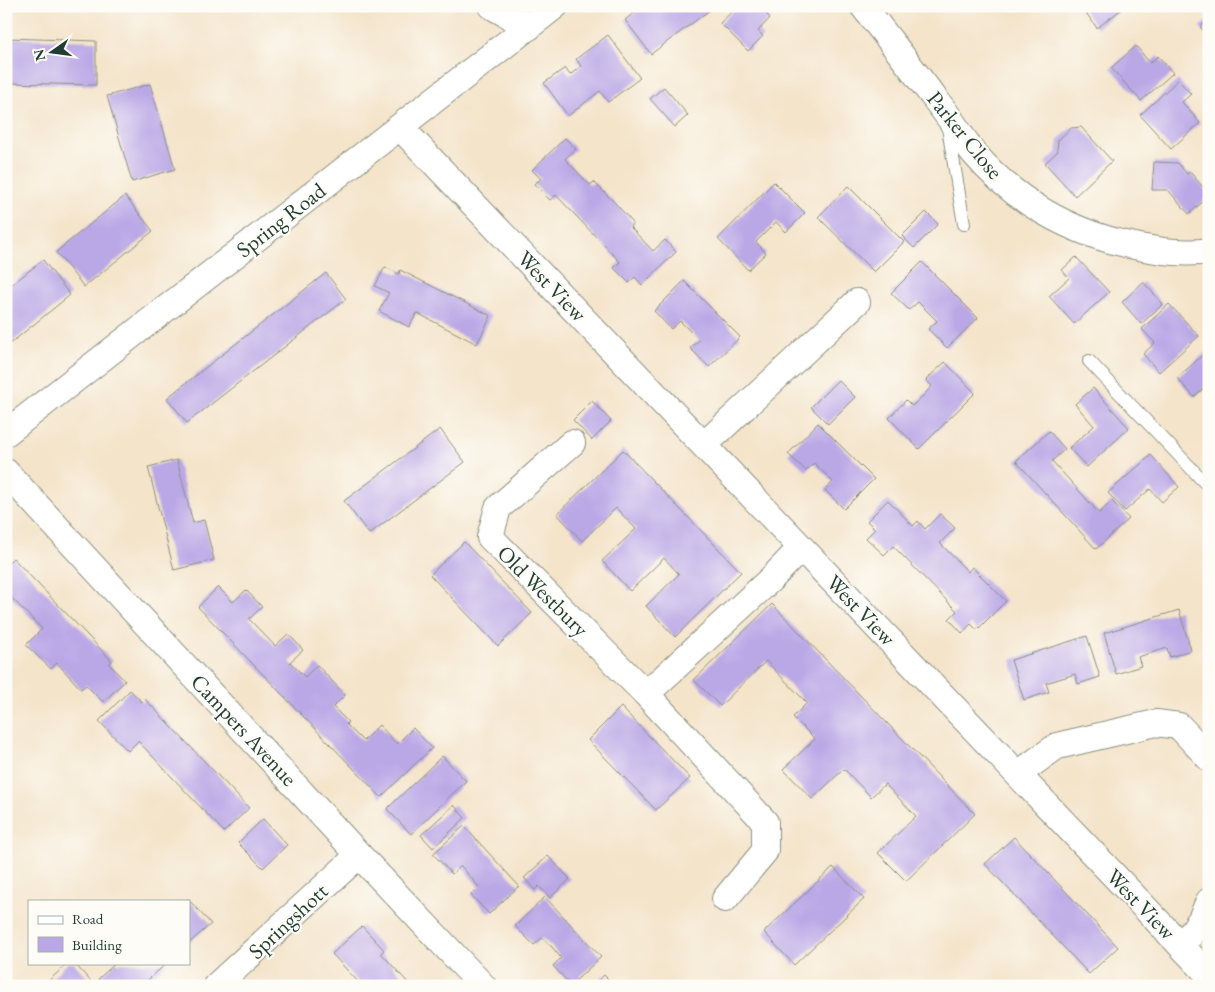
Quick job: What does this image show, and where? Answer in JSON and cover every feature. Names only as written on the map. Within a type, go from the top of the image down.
[{"type":"street","points":[[492,6],[528,27]]},
{"type":"street","name":"Spring Road","points":[[6,433],[555,6]]},
{"type":"street","name":"Parker Close","points":[[863,6],[946,113],[973,152],[1002,181],[1032,206],[1074,228],[1113,242],[1155,251],[1197,253],[1209,251]]},
{"type":"street","name":"West View","points":[[400,127],[1209,975]]},
{"type":"street","points":[[704,446],[857,302]]},
{"type":"street","name":"Old Westbury","points":[[572,443],[498,508],[490,537],[646,694],[765,822],[765,852],[725,900]]},
{"type":"street","name":"Campers Avenue","points":[[6,472],[359,855],[484,986]]},
{"type":"street","points":[[646,694],[772,578],[801,548]]},
{"type":"street","points":[[1018,774],[1057,746],[1156,723],[1178,726],[1209,758]]},
{"type":"street","name":"Springshott","points":[[216,986],[359,855]]},
{"type":"street","name":"West View","points":[[1182,947],[1201,919],[1209,901]]},
{"type":"lane","points":[[946,113],[964,224]]},
{"type":"lane","points":[[1089,361],[1209,488]]},
{"type":"building","points":[[643,6],[715,6],[651,54],[625,20]]},
{"type":"building","points":[[743,6],[759,6],[770,18],[758,31],[763,36],[748,51],[720,23],[736,8],[739,10]]},
{"type":"building","points":[[1081,6],[1120,6],[1122,9],[1097,28]]},
{"type":"building","points":[[1209,19],[1209,37],[1200,27]]},
{"type":"building","points":[[608,35],[640,78],[608,102],[600,91],[568,116],[544,83],[565,68],[570,75],[581,66],[576,59]]},
{"type":"building","points":[[8,38],[96,41],[96,85],[7,83]]},
{"type":"building","points":[[1136,46],[1150,63],[1158,56],[1173,73],[1141,101],[1111,68]]},
{"type":"building","points":[[1178,80],[1191,94],[1182,102],[1200,123],[1171,149],[1140,115]]},
{"type":"building","points":[[150,84],[175,169],[132,182],[107,96]]},
{"type":"building","points":[[664,87],[688,115],[675,127],[650,99]]},
{"type":"building","points":[[1081,127],[1112,161],[1075,196],[1045,163],[1058,151],[1058,140],[1071,128]]},
{"type":"building","points":[[565,138],[576,149],[565,159],[590,185],[594,182],[615,203],[633,223],[630,227],[653,251],[665,240],[676,252],[642,285],[635,277],[629,283],[614,268],[620,262],[556,195],[550,200],[534,184],[541,179],[532,170]]},
{"type":"building","points":[[1154,162],[1178,163],[1187,174],[1190,172],[1209,196],[1189,214],[1168,190],[1152,190]]},
{"type":"building","points":[[774,182],[805,213],[786,232],[776,222],[756,242],[766,253],[748,270],[718,239]]},
{"type":"building","points":[[848,186],[904,242],[874,272],[818,217]]},
{"type":"building","points":[[125,196],[153,231],[84,287],[56,252]]},
{"type":"building","points":[[926,212],[938,224],[914,248],[902,236]]},
{"type":"building","points":[[1076,257],[1109,292],[1074,324],[1049,296],[1069,278],[1062,270]]},
{"type":"building","points":[[43,260],[70,295],[6,347],[6,289]]},
{"type":"building","points":[[922,262],[978,318],[947,348],[928,329],[937,321],[918,302],[909,310],[891,293]]},
{"type":"building","points":[[385,267],[399,274],[400,270],[491,316],[477,344],[417,313],[409,327],[379,311],[389,293],[375,286]]},
{"type":"building","points":[[326,273],[346,299],[187,423],[167,398]]},
{"type":"building","points":[[684,281],[740,337],[709,367],[690,348],[699,340],[680,321],[671,329],[654,311]]},
{"type":"building","points":[[1143,282],[1163,304],[1141,324],[1122,302]]},
{"type":"building","points":[[1169,304],[1199,336],[1159,372],[1143,354],[1155,343],[1142,329]]},
{"type":"building","points":[[1206,352],[1209,355],[1209,384],[1194,397],[1177,378]]},
{"type":"building","points":[[945,362],[975,393],[919,449],[889,418],[906,400],[912,406],[923,396],[932,386],[926,380]]},
{"type":"building","points":[[838,380],[855,397],[828,424],[811,407]]},
{"type":"building","points":[[1093,388],[1129,428],[1087,467],[1069,448],[1094,426],[1075,404]]},
{"type":"building","points":[[592,401],[611,421],[592,440],[573,420]]},
{"type":"building","points":[[818,423],[874,479],[844,509],[825,490],[833,482],[814,463],[806,471],[788,454]]},
{"type":"building","points":[[440,429],[465,462],[369,534],[344,501]]},
{"type":"building","points":[[1049,431],[1065,449],[1052,461],[1099,513],[1112,501],[1129,519],[1096,549],[1016,461]]},
{"type":"building","points":[[623,450],[741,572],[675,637],[646,606],[679,574],[664,558],[630,591],[602,561],[636,529],[616,508],[582,541],[557,514]]},
{"type":"building","points":[[1151,455],[1179,487],[1162,502],[1150,489],[1125,511],[1108,493]]},
{"type":"building","points":[[177,460],[193,523],[204,520],[214,560],[174,570],[148,467]]},
{"type":"building","points":[[888,500],[913,526],[918,521],[925,529],[940,514],[955,528],[940,543],[968,572],[972,567],[1006,601],[977,630],[971,624],[962,633],[949,619],[957,611],[893,546],[884,555],[866,538],[875,529],[867,521]]},
{"type":"building","points":[[464,542],[532,613],[498,646],[430,575]]},
{"type":"building","points":[[13,558],[112,661],[109,664],[125,681],[103,702],[86,685],[81,689],[57,663],[51,669],[26,645],[42,629],[6,592],[6,565]]},
{"type":"building","points":[[218,587],[233,602],[246,590],[262,607],[249,619],[275,646],[288,634],[296,642],[303,650],[290,662],[305,677],[317,665],[345,695],[333,707],[363,741],[379,725],[397,744],[413,728],[432,748],[381,797],[198,607]]},
{"type":"building","points":[[772,604],[975,814],[906,881],[878,853],[916,816],[885,784],[871,797],[844,769],[812,799],[783,769],[815,739],[793,717],[807,703],[766,661],[720,706],[694,680]]},
{"type":"building","points":[[1179,610],[1191,650],[1170,657],[1167,648],[1138,657],[1141,666],[1116,674],[1104,633]]},
{"type":"building","points":[[1087,636],[1100,677],[1078,684],[1075,674],[1046,683],[1049,692],[1024,700],[1011,660]]},
{"type":"building","points":[[130,690],[142,702],[145,699],[249,808],[224,832],[138,741],[128,751],[99,721]]},
{"type":"building","points":[[621,707],[690,778],[656,810],[588,740]]},
{"type":"building","points":[[442,756],[466,781],[411,834],[387,809]]},
{"type":"building","points":[[454,805],[465,818],[433,848],[421,835]]},
{"type":"building","points":[[263,819],[287,845],[263,868],[238,843]]},
{"type":"building","points":[[464,826],[519,886],[489,914],[471,895],[479,887],[461,866],[452,874],[433,854]]},
{"type":"building","points":[[1014,837],[1118,947],[1089,974],[985,864]]},
{"type":"building","points":[[548,856],[570,879],[550,898],[539,886],[535,890],[524,878]]},
{"type":"building","points":[[833,867],[864,899],[794,965],[764,932]]},
{"type":"building","points":[[545,897],[601,957],[571,985],[553,966],[561,958],[552,947],[542,938],[534,945],[515,926]]},
{"type":"building","points":[[190,901],[211,924],[190,942]]},
{"type":"building","points":[[362,926],[384,950],[381,953],[411,986],[362,986],[332,954]]},
{"type":"building","points":[[67,964],[75,964],[95,986],[43,986]]},
{"type":"building","points":[[115,964],[166,964],[141,986],[104,986],[98,979]]},
{"type":"building","points":[[604,975],[615,986],[593,986]]}]
